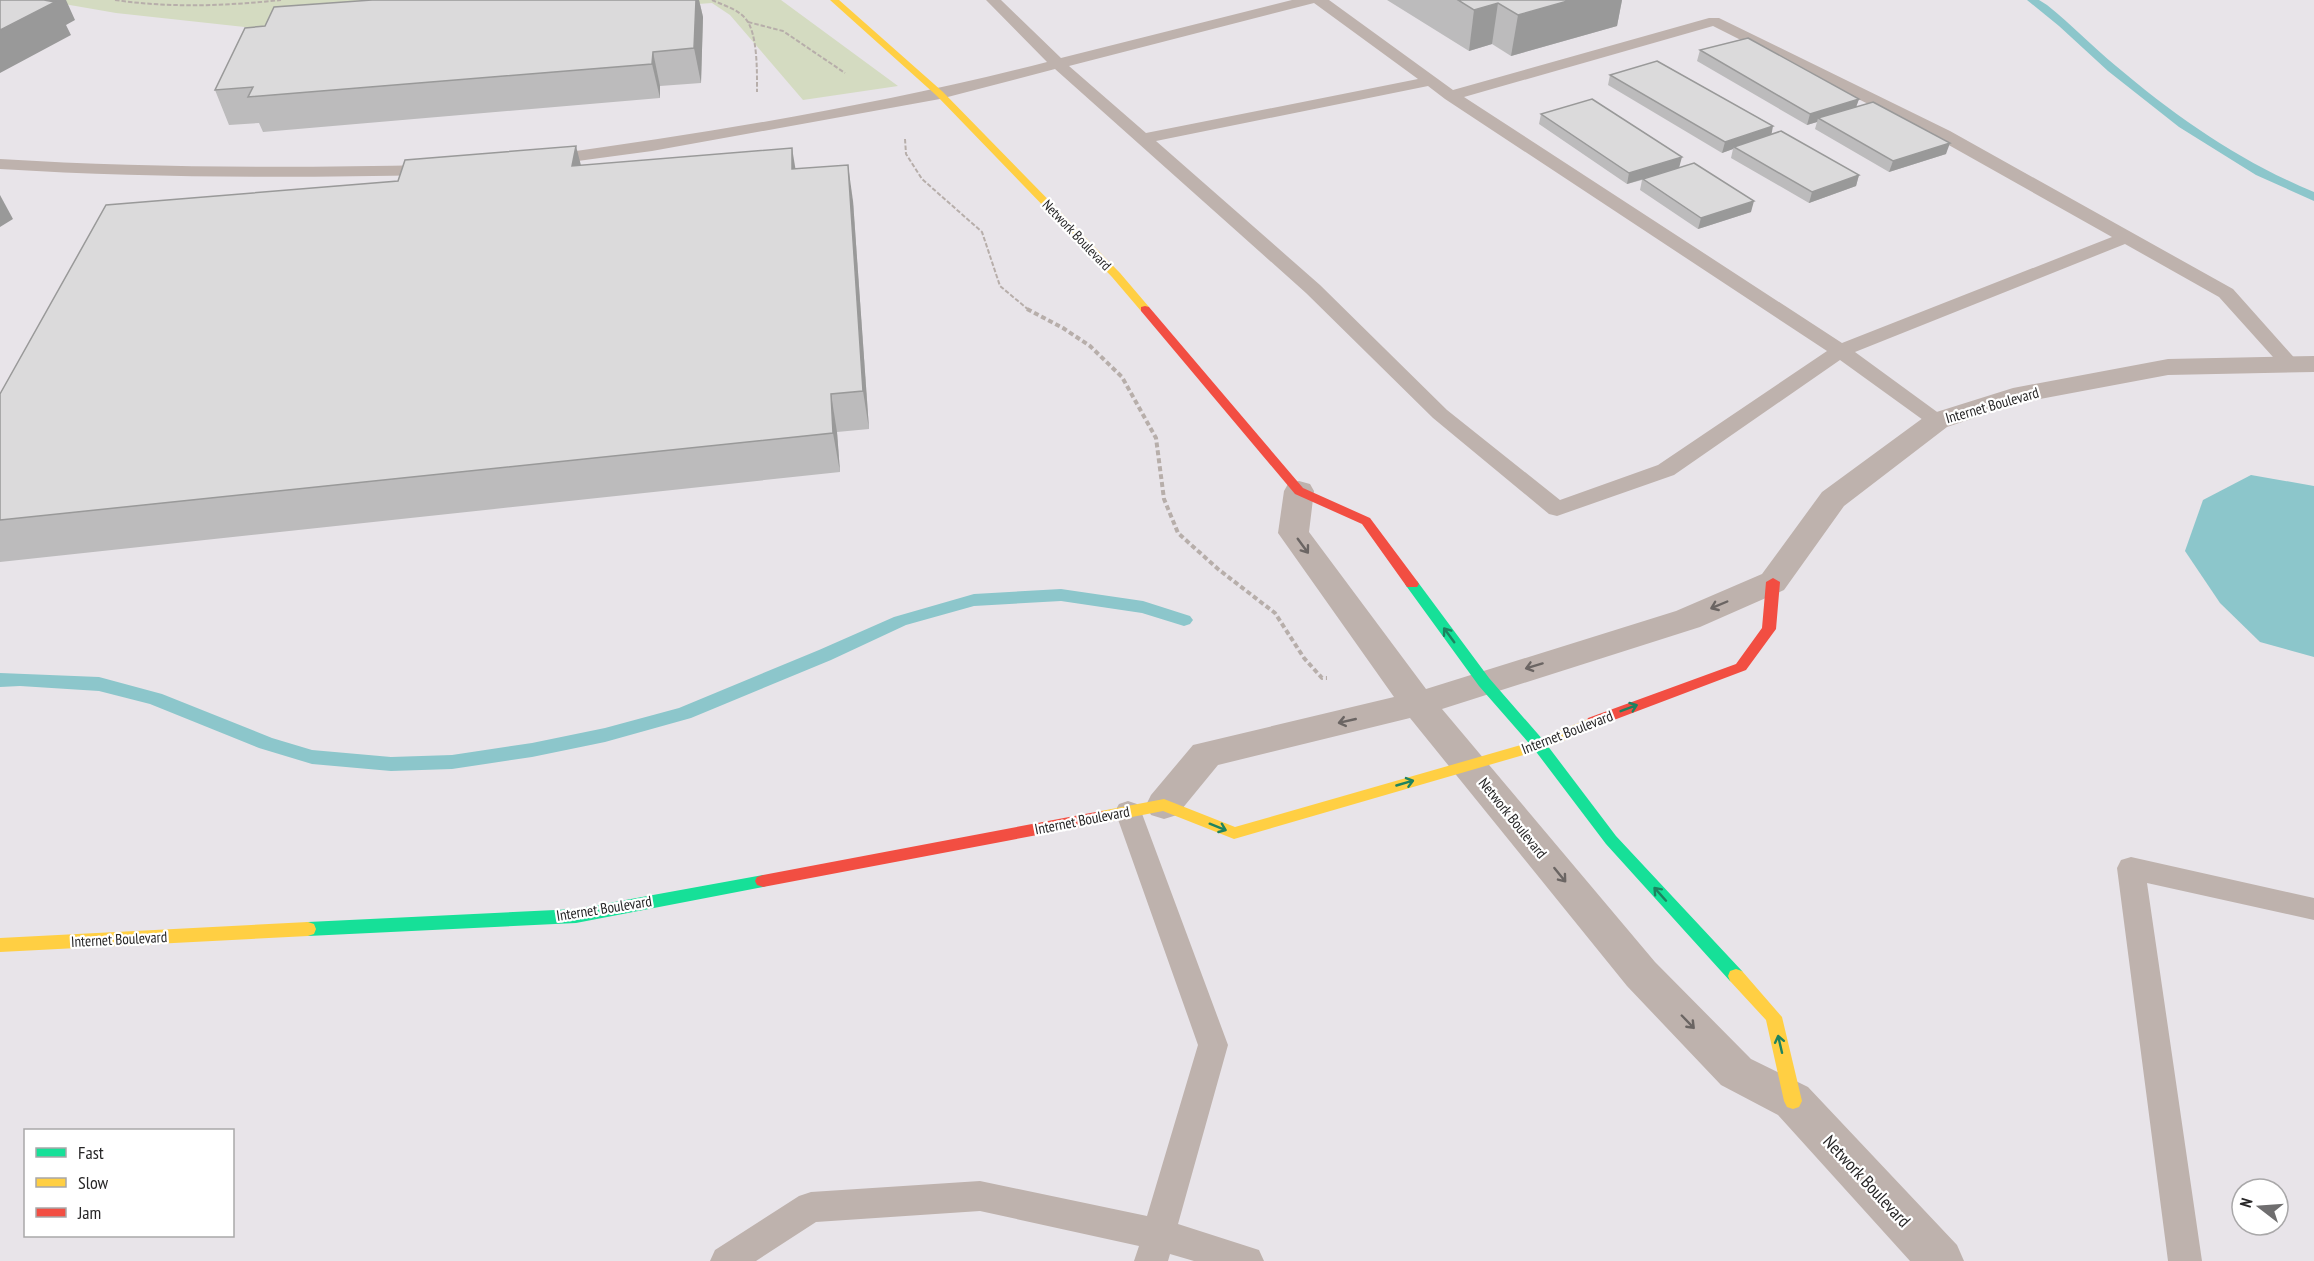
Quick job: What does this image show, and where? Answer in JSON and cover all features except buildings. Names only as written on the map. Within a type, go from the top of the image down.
[{"type":"street","name":"Network Boulevard","points":[[834,0],[940,94],[1116,275],[1299,490],[1366,521],[1484,682],[1539,745],[1611,840],[1774,1017],[1793,1101]]},
{"type":"street","name":"Internet Boulevard","points":[[0,945],[576,915],[1164,805],[1234,833],[1539,745],[1630,707],[1741,668],[1769,629],[1773,582],[1833,500],[1937,421],[2013,396],[2168,367],[2301,364]]},
{"type":"street","name":"Network Boulevard","points":[[1299,490],[1293,532],[1418,704],[1641,974],[1736,1072],[1793,1101],[1941,1261]]},
{"type":"street","points":[[1164,805],[1206,754],[1418,704],[1688,619],[1773,582]]},
{"type":"lane","points":[[993,0],[1059,65],[1312,289],[1440,414],[1557,509],[1666,470],[1840,351],[2127,237]]},
{"type":"lane","points":[[532,162],[652,146],[940,94],[1309,0]]},
{"type":"lane","points":[[1320,0],[1452,96],[1840,351],[1937,421]]},
{"type":"lane","points":[[1452,96],[1714,21],[1944,135],[2226,293],[2301,364]]},
{"type":"lane","points":[[1143,139],[1431,81]]},
{"type":"lane","points":[[0,164],[33,167],[280,173],[448,169]]},
{"type":"lane","points":[[1128,812],[1212,1045],[1154,1248]]},
{"type":"lane","points":[[2185,1261],[2131,868],[2314,909]]},
{"type":"lane","points":[[727,1261],[811,1207],[980,1196],[1154,1248],[1247,1261]]},
{"type":"path","points":[[115,0],[161,6],[220,7],[281,0]]},
{"type":"path","points":[[712,0],[733,8],[748,22],[783,31],[843,71],[858,87],[877,94],[904,122],[906,154],[921,179],[982,232],[1000,286],[1028,310],[1063,328],[1090,346],[1122,377],[1156,438],[1164,499],[1178,533],[1218,569],[1275,613],[1304,658],[1322,678],[1339,680],[1363,717]]},
{"type":"path","points":[[748,22],[757,69],[757,93]]},
{"type":"shaded area","points":[[0,0],[2314,0],[2314,1261],[0,1261]]},
{"type":"green space","points":[[41,0],[781,0],[898,86],[803,100],[730,15],[712,3],[299,33],[116,13]]},
{"type":"water","points":[[2251,475],[2314,486],[2314,657],[2260,642],[2220,603],[2185,551],[2203,500]]},
{"type":"waterway","points":[[2032,0],[2063,24],[2135,88],[2183,125],[2234,158],[2287,186],[2314,197]]},
{"type":"waterway","points":[[0,680],[20,679],[99,684],[155,699],[266,743],[312,757],[391,764],[452,762],[532,750],[605,735],[684,713],[825,655],[900,621],[974,600],[1061,595],[1143,607],[1184,620]]},
{"type":"traffic: fast","points":[[1412,584],[1484,682],[1539,745],[1611,840],[1736,976]]},
{"type":"traffic: fast","points":[[308,929],[576,916],[763,881]]},
{"type":"traffic: slow","points":[[834,0],[940,94],[1116,275],[1145,309]]},
{"type":"traffic: slow","points":[[1101,817],[1164,805],[1234,833],[1539,745],[1593,722]]},
{"type":"traffic: slow","points":[[0,945],[308,929]]},
{"type":"traffic: slow","points":[[1736,976],[1774,1017],[1793,1101]]},
{"type":"traffic: jam","points":[[1145,309],[1299,491],[1366,521],[1412,584]]},
{"type":"traffic: jam","points":[[1593,722],[1741,667],[1769,629],[1773,582]]},
{"type":"traffic: jam","points":[[763,881],[1101,817]]}]
